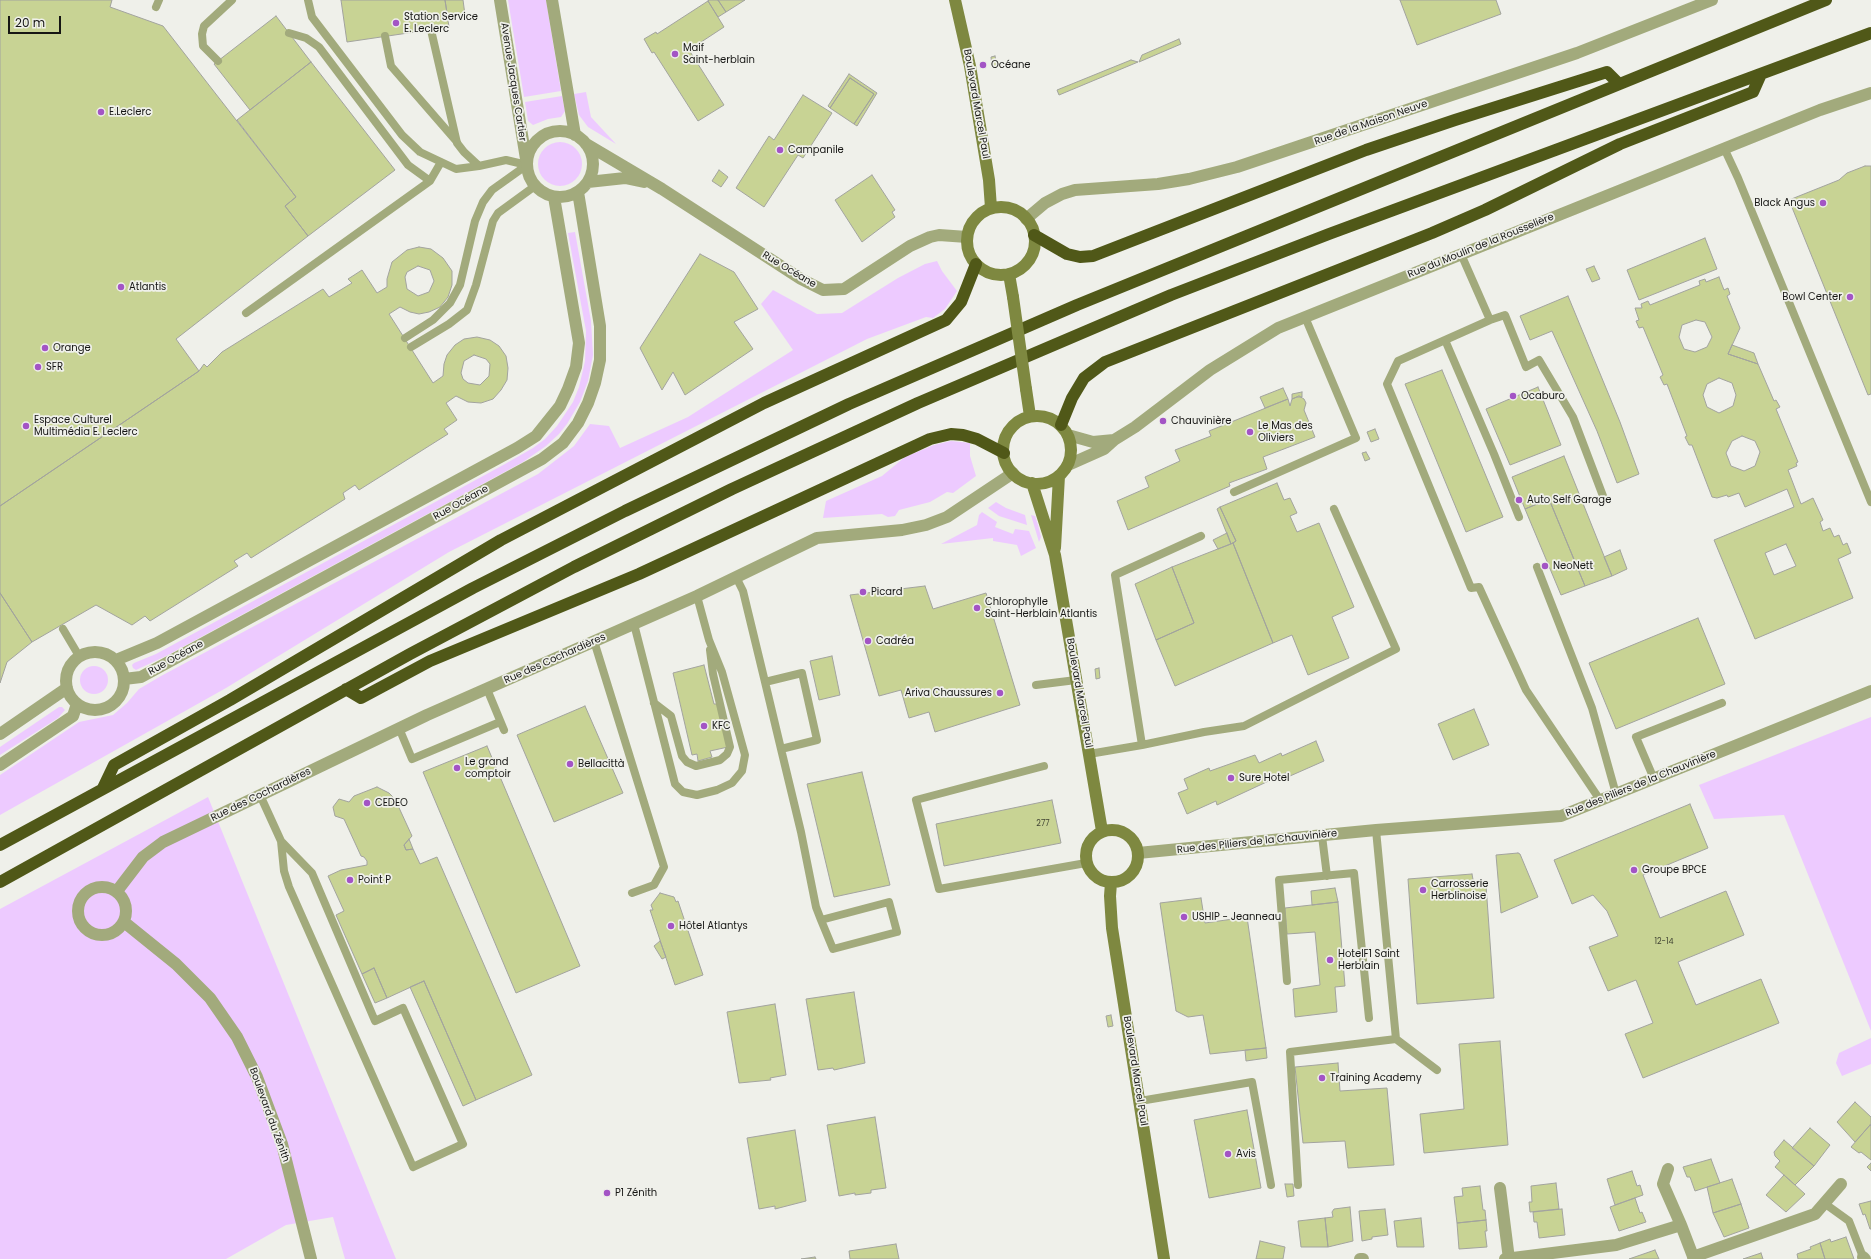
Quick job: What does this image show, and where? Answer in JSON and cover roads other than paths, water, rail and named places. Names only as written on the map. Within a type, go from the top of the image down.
[{"type":"highway","points":[[0,845],[473,588],[639,504],[849,404],[1070,308],[1826,0]]},
{"type":"highway","points":[[0,882],[346,689],[491,611],[732,489],[978,377],[1171,295],[1329,234],[1871,32]]},
{"type":"highway","points":[[1034,235],[1067,254],[1080,257],[1093,256],[1366,150],[1455,120],[1607,72],[1619,84]]},
{"type":"highway","points":[[1065,430],[1072,398],[1084,378],[1106,362],[1424,236],[1478,213],[1620,144],[1753,92],[1761,74]]},
{"type":"highway","points":[[103,788],[114,765],[295,662],[501,540],[764,403],[946,320],[961,302],[976,264]]},
{"type":"highway","points":[[346,689],[361,698],[430,661],[626,580],[930,439],[951,434],[963,435],[977,439],[1004,452]]},
{"type":"street","name":"Avenue Jacques Cartier","points":[[500,0],[526,165]]},
{"type":"street","points":[[552,0],[575,135]]},
{"type":"street","name":"Boulevard Marcel Paul","points":[[955,0],[970,66],[989,180],[991,208]]},
{"type":"street","name":"Rue de la Maison Neuve","points":[[1026,219],[1045,203],[1062,194],[1075,190],[1158,184],[1189,180],[1237,167],[1577,53],[1712,0]]},
{"type":"street","name":"Rue du Moulin de la Rousselière","points":[[1068,465],[1099,452],[1114,440],[1135,427],[1210,370],[1278,328],[1724,148],[1820,110],[1871,93]]},
{"type":"street","points":[[556,131],[575,135],[586,144],[591,152],[593,162],[592,173],[588,182],[578,192],[569,196],[554,197],[544,193],[535,186],[529,176],[526,165],[531,147],[542,136],[556,131]]},
{"type":"street","name":"Rue Océane","points":[[586,144],[662,189],[801,279],[823,290],[844,289],[898,254],[930,237],[939,234],[967,237]]},
{"type":"street","name":"Rue Océane","points":[[588,182],[625,178],[638,180],[662,189]]},
{"type":"street","name":"Rue Océane","points":[[124,679],[141,677],[542,459],[563,442],[578,422],[588,403],[595,383],[600,360],[600,326],[578,192]]},
{"type":"street","points":[[116,660],[158,643],[510,452],[536,436],[560,406],[568,389],[576,367],[579,343],[554,197]]},
{"type":"street","points":[[991,208],[1010,209],[1026,219],[1034,235],[1033,250],[1027,262],[1016,271],[1009,274],[991,274],[976,264],[968,252],[967,237],[971,224],[980,214],[991,208]]},
{"type":"street","points":[[1009,274],[1030,416]]},
{"type":"street","points":[[1030,416],[1047,417],[1065,430],[1071,450],[1068,465],[1059,476],[1046,482],[1032,483],[1018,478],[1013,473],[1005,460],[1005,438],[1008,432],[1018,422],[1030,416]]},
{"type":"street","name":"Rue du Moulin de la Rousselière","points":[[1065,430],[1093,442],[1114,440]]},
{"type":"street","name":"Rue des Cochardières","points":[[117,891],[143,857],[163,842],[399,728],[697,596],[818,538],[902,530],[926,525],[947,517],[1013,473]]},
{"type":"street","name":"Boulevard Marcel Paul","points":[[1055,555],[1059,476]]},
{"type":"street","name":"Boulevard Marcel Paul","points":[[1032,483],[1055,555],[1102,831]]},
{"type":"street","points":[[94,652],[103,652],[116,660],[123,671],[124,679],[123,690],[112,705],[104,709],[94,710],[77,704],[70,697],[67,688],[67,672],[79,656],[94,652]]},
{"type":"street","points":[[0,734],[67,688]]},
{"type":"street","name":"Rue des Piliers de la Chauvinière","points":[[1138,853],[1376,830],[1561,816],[1871,690]]},
{"type":"street","points":[[0,765],[72,716],[77,704]]},
{"type":"street","points":[[1114,830],[1126,834],[1134,842],[1138,853],[1137,864],[1131,874],[1122,881],[1111,883],[1095,877],[1086,863],[1086,852],[1090,842],[1102,831],[1114,830]]},
{"type":"street","name":"Boulevard Marcel Paul","points":[[1111,883],[1110,896],[1112,928],[1164,1259]]},
{"type":"street","points":[[101,886],[117,891],[126,903],[126,916],[124,922],[118,929],[111,933],[98,935],[87,930],[81,924],[78,916],[77,907],[80,899],[89,890],[101,886]]},
{"type":"street","name":"Boulevard du Zénith","points":[[124,922],[176,964],[210,998],[237,1037],[257,1077],[282,1144],[311,1259]]},
{"type":"street","points":[[1668,1169],[1663,1184],[1694,1258],[1815,1214],[1841,1184]]},
{"type":"street","points":[[1500,1188],[1508,1259],[1616,1245],[1681,1225]]},
{"type":"lane","points":[[218,61],[203,46],[202,34],[204,26],[232,0]]},
{"type":"lane","points":[[308,0],[312,17],[402,135],[420,152],[456,170],[506,160],[526,165]]},
{"type":"lane","points":[[431,30],[457,143]]},
{"type":"lane","points":[[289,33],[306,38],[319,47],[408,165],[430,181]]},
{"type":"lane","points":[[385,36],[391,66],[464,152],[479,166]]},
{"type":"lane","points":[[1724,148],[1871,502]]},
{"type":"lane","points":[[246,313],[430,181],[441,162]]},
{"type":"lane","points":[[404,338],[433,320],[450,303],[460,285],[475,221],[483,202],[492,190],[526,165]]},
{"type":"lane","points":[[411,347],[449,324],[467,310],[476,285],[493,221],[498,213],[535,186]]},
{"type":"lane","points":[[1461,254],[1490,320]]},
{"type":"lane","points":[[1600,800],[1526,690],[1479,587],[1471,588],[1387,384],[1398,361],[1490,320],[1505,315],[1526,367],[1539,360],[1572,417],[1603,496]]},
{"type":"lane","points":[[1234,492],[1356,438],[1304,317]]},
{"type":"lane","points":[[1445,340],[1494,454],[1519,517]]},
{"type":"lane","points":[[1089,754],[1204,732],[1244,726],[1396,649],[1334,509]]},
{"type":"lane","points":[[1142,745],[1115,575],[1201,536]]},
{"type":"lane","points":[[1537,567],[1592,708],[1616,794]]},
{"type":"lane","points":[[736,577],[744,591],[801,832],[816,907],[821,920],[833,949],[897,932],[889,902],[821,920]]},
{"type":"lane","points":[[634,624],[675,784],[683,792],[697,795],[717,790],[732,783],[742,771],[745,755],[722,672],[709,640],[697,596]]},
{"type":"lane","points":[[63,629],[79,656]]},
{"type":"lane","points":[[654,703],[671,716],[682,756],[687,762],[696,766],[720,760],[727,754],[730,747],[713,674],[709,640]]},
{"type":"lane","points":[[594,641],[664,867],[654,885],[632,893]]},
{"type":"lane","points":[[766,682],[802,673],[817,740],[781,748]]},
{"type":"lane","points":[[1036,684],[1076,680]]},
{"type":"lane","points":[[487,690],[504,730]]},
{"type":"lane","points":[[1654,779],[1636,737],[1722,703]]},
{"type":"lane","points":[[399,728],[412,759],[500,722]]},
{"type":"lane","points":[[1044,766],[916,800],[939,889],[1086,863]]},
{"type":"lane","points":[[260,795],[281,841],[284,871],[289,887],[413,1167],[463,1144],[403,1008],[375,1021],[312,873],[281,841]]},
{"type":"lane","points":[[1376,830],[1396,1039]]},
{"type":"lane","points":[[1322,836],[1327,876]]},
{"type":"lane","points":[[1287,981],[1279,880],[1354,873],[1369,1018]]},
{"type":"lane","points":[[1298,1185],[1290,1052],[1396,1039],[1437,1070]]},
{"type":"lane","points":[[1140,1101],[1252,1082],[1271,1185]]},
{"type":"lane","points":[[1824,1203],[1849,1221],[1864,1258]]},
{"type":"place","name":"Station Service E. Leclerc","points":[[396,23]]},
{"type":"place","name":"Maif Saint-herblain","points":[[675,54]]},
{"type":"place","name":"Océane","points":[[983,65]]},
{"type":"place","name":"E.Leclerc","points":[[101,112]]},
{"type":"place","name":"Campanile","points":[[780,150]]},
{"type":"place","name":"Black Angus","points":[[1823,203]]},
{"type":"place","name":"Atlantis","points":[[121,287]]},
{"type":"place","name":"Bowl Center","points":[[1850,297]]},
{"type":"place","name":"Orange","points":[[45,348]]},
{"type":"place","name":"SFR","points":[[38,367]]},
{"type":"place","name":"Ocaburo","points":[[1513,396]]},
{"type":"place","name":"Chauvinière","points":[[1163,421]]},
{"type":"place","name":"Espace Culturel Multimédia E. Leclerc","points":[[26,426]]},
{"type":"place","name":"Le Mas des Oliviers","points":[[1250,432]]},
{"type":"place","name":"Auto Self Garage","points":[[1519,500]]},
{"type":"place","name":"NeoNett","points":[[1545,566]]},
{"type":"place","name":"Picard","points":[[863,592]]},
{"type":"place","name":"Chlorophylle Saint-Herblain Atlantis","points":[[977,608]]},
{"type":"place","name":"Cadréa","points":[[868,641]]},
{"type":"place","name":"Ariva Chaussures","points":[[1000,693]]},
{"type":"place","name":"KFC","points":[[704,726]]},
{"type":"place","name":"Bellacittà","points":[[570,764]]},
{"type":"place","name":"Le grand comptoir","points":[[457,768]]},
{"type":"place","name":"Sure Hotel","points":[[1231,778]]},
{"type":"place","name":"CEDEO","points":[[367,803]]},
{"type":"place","name":"Groupe BPCE","points":[[1634,870]]},
{"type":"place","name":"Point P","points":[[350,880]]},
{"type":"place","name":"Carrosserie Herblinoise","points":[[1423,890]]},
{"type":"place","name":"USHIP - Jeanneau","points":[[1184,917]]},
{"type":"place","name":"Hôtel Atlantys","points":[[671,926]]},
{"type":"place","name":"HotelF1 Saint Herblain","points":[[1330,960]]},
{"type":"place","name":"Training Academy","points":[[1322,1078]]},
{"type":"place","name":"Avis","points":[[1228,1154]]},
{"type":"place","name":"P1 Zénith","points":[[607,1193]]}]
